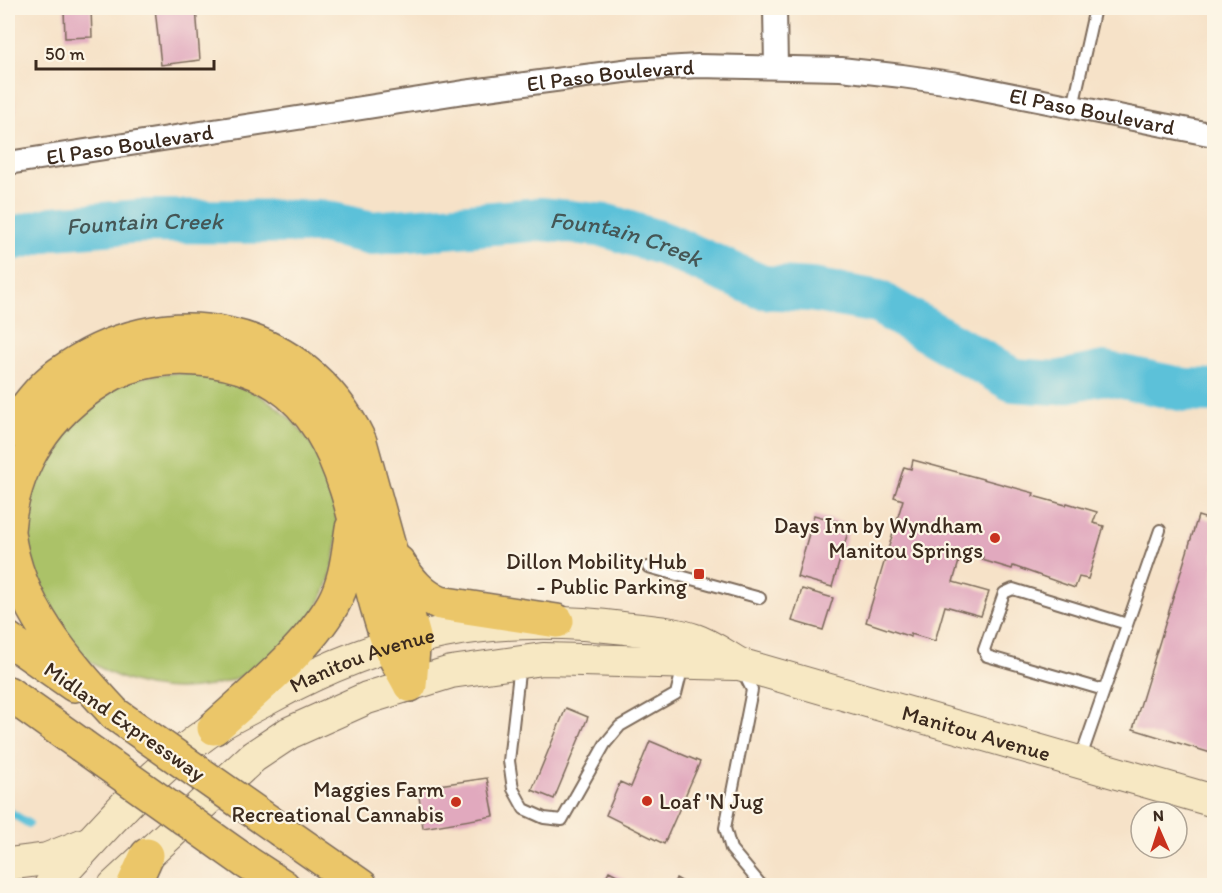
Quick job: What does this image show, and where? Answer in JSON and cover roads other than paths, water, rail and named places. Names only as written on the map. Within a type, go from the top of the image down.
[{"type":"highway","points":[[8,432],[33,399],[57,375],[86,356],[122,340],[158,331],[192,329],[230,334],[289,360],[313,377],[332,396],[348,418],[360,442],[390,548],[401,641],[410,684]]},
{"type":"highway","points":[[115,714],[74,669],[36,614],[20,585],[11,558],[8,531],[10,503],[19,475],[46,428],[64,408],[84,391],[108,376],[160,359],[189,357],[245,368],[282,389],[317,421],[332,446],[344,478],[353,517],[401,641]]},
{"type":"highway","points":[[214,728],[264,683],[317,626],[333,604],[345,572],[353,517]]},
{"type":"highway","points":[[390,548],[409,581],[432,600],[460,607],[557,621]]},
{"type":"highway","name":"Midland Expressway","points":[[8,639],[361,885]]},
{"type":"highway","name":"Midland Expressway","points":[[8,693],[246,862],[283,885]]},
{"type":"highway","points":[[133,885],[147,855]]},
{"type":"main road","name":"Manitou Avenue","points":[[50,885],[159,771],[214,728],[315,673],[401,641],[445,630],[557,621],[654,632],[696,640],[739,664],[1215,801]]},
{"type":"main road","name":"Manitou Avenue","points":[[114,885],[254,757],[289,734],[337,710],[410,684],[451,672],[520,661],[590,658],[684,664],[739,664]]},
{"type":"main road","points":[[8,864],[47,859],[94,839]]},
{"type":"street","points":[[775,8],[776,67]]},
{"type":"street","name":"El Paso Boulevard","points":[[8,163],[583,76],[698,66],[841,69],[902,76],[958,84],[1215,135]]},
{"type":"lane","points":[[1073,107],[1095,8]]},
{"type":"lane","points":[[1078,763],[1160,530]]},
{"type":"lane","points":[[648,567],[760,598]]},
{"type":"lane","points":[[1104,690],[987,656],[984,650],[992,627],[1004,593],[1013,589],[1127,624]]},
{"type":"lane","points":[[520,661],[510,761],[513,789],[524,809],[544,818],[562,820],[605,744],[620,726],[676,694],[684,664]]},
{"type":"lane","points":[[739,664],[752,690],[725,828],[731,849],[762,885]]},
{"type":"waterway","name":"Fountain Creek","points":[[8,240],[53,228],[141,221],[323,222],[372,233],[542,219],[607,226],[664,244],[762,287],[811,290],[878,302],[1013,380],[1056,383],[1104,373],[1185,390],[1214,391]]},
{"type":"waterway","points":[[8,811],[29,824]]},
{"type":"place","name":"Days Inn by Wyndham Manitou Springs","points":[[995,538]]},
{"type":"place","name":"Dillon Mobility Hub - Public Parking","points":[[699,574]]},
{"type":"place","name":"Loaf 'N Jug","points":[[647,801]]},
{"type":"place","name":"Maggies Farm Recreational Cannabis","points":[[456,802]]}]
